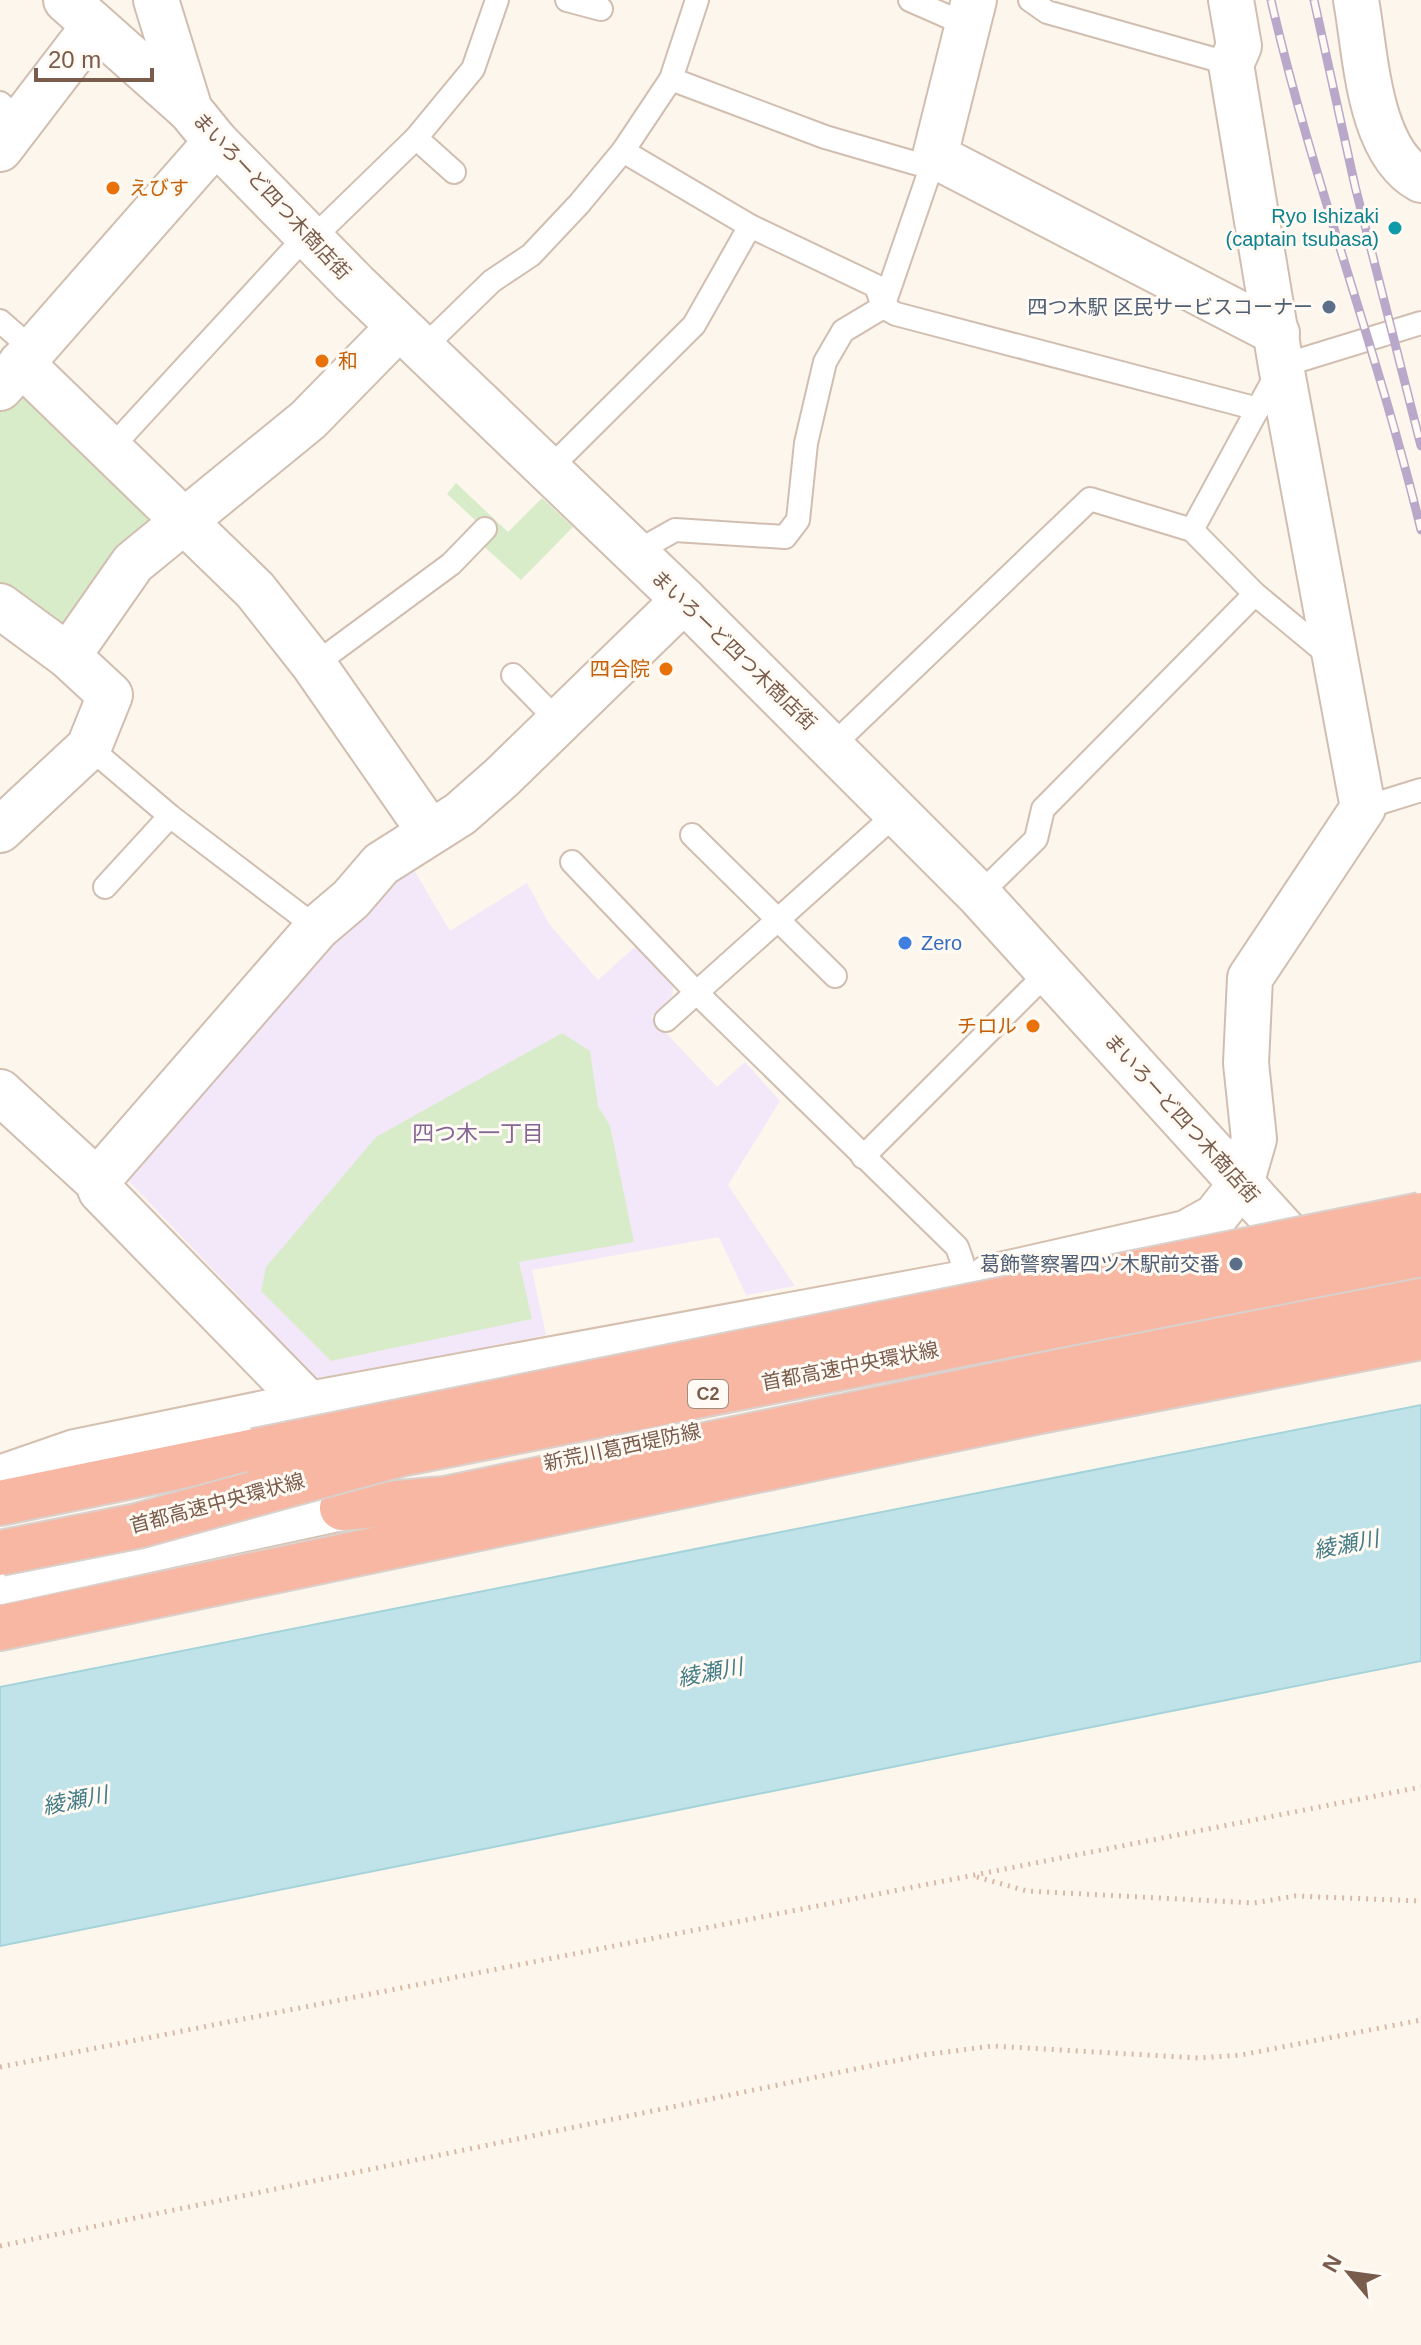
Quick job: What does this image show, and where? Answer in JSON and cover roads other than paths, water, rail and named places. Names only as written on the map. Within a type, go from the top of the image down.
[{"type":"highway","points":[[0,1503],[1421,1215]]},
{"type":"highway","name":"首都高速中央環状線","points":[[0,1553],[137,1526],[400,1454],[1421,1254]]},
{"type":"highway","points":[[342,1508],[445,1499],[1421,1297]]},
{"type":"highway","points":[[0,1628],[1040,1411],[1421,1337]]},
{"type":"street","name":"まいろーど四つ木商店街","points":[[156,0],[203,126],[411,338],[684,600],[979,895],[1339,1292]]},
{"type":"street","points":[[1231,0],[1239,46],[1231,64],[1279,350],[1315,532],[1363,808],[1250,978],[1246,1063],[1254,1139],[1241,1184]]},
{"type":"street","points":[[1356,0],[1385,143],[1404,168],[1421,180]]},
{"type":"street","points":[[7,125],[80,13],[203,126],[13,355],[255,590],[314,665],[430,832]]},
{"type":"street","points":[[970,13],[935,156],[1279,350]]},
{"type":"street","points":[[68,656],[133,563],[411,338]]},
{"type":"street","points":[[97,1181],[317,928],[351,899],[381,864],[460,814],[560,723],[684,600]]},
{"type":"street","points":[[0,606],[68,656],[110,695],[89,747],[0,830]]},
{"type":"street","points":[[0,1092],[97,1181],[101,1191],[309,1404]]},
{"type":"street","name":"新荒川葛西堤防線","points":[[0,1478],[75,1452],[309,1404],[959,1284],[1186,1233],[1215,1217],[1241,1184]]},
{"type":"street","name":"新荒川葛西堤防線","points":[[0,1582],[1421,1275]]},
{"type":"street","name":"新荒川葛西堤防線","points":[[959,1284],[1339,1292]]},
{"type":"lane","points":[[111,448],[310,237],[416,138],[473,69],[497,0]]},
{"type":"lane","points":[[572,0],[601,9]]},
{"type":"lane","points":[[411,338],[531,255],[579,204],[623,151],[671,79],[697,0]]},
{"type":"lane","points":[[910,0],[970,13]]},
{"type":"lane","points":[[1030,0],[1047,12],[1231,64]]},
{"type":"lane","points":[[671,79],[825,137],[918,164],[935,156]]},
{"type":"lane","points":[[416,138],[454,172]]},
{"type":"lane","points":[[623,151],[750,226],[876,286],[883,307],[896,314],[1258,409]]},
{"type":"lane","points":[[634,553],[675,530],[785,537],[798,520],[806,443],[825,362],[843,331],[883,307],[935,156]]},
{"type":"lane","points":[[548,470],[694,325],[750,226]]},
{"type":"lane","points":[[1192,530],[1258,409],[1279,350],[1421,323]]},
{"type":"lane","points":[[832,746],[1090,499],[1192,530],[1255,594],[1335,660]]},
{"type":"lane","points":[[314,665],[451,564],[485,529]]},
{"type":"lane","points":[[979,895],[1036,839],[1043,809],[1255,594]]},
{"type":"lane","points":[[513,675],[560,723]]},
{"type":"lane","points":[[89,747],[170,816],[317,928]]},
{"type":"lane","points":[[1363,808],[1421,790]]},
{"type":"lane","points":[[666,1020],[898,812]]},
{"type":"lane","points":[[105,887],[170,816]]},
{"type":"lane","points":[[692,835],[835,976]]},
{"type":"lane","points":[[572,862],[696,992],[957,1247],[962,1261],[959,1284]]},
{"type":"lane","points":[[863,1157],[1049,971]]},
{"type":"water","name":"綾瀬川","points":[[1421,1405],[1421,1661],[0,1946],[0,1687]]},
{"type":"railway","points":[[1271,0],[1287,67],[1421,530]]},
{"type":"railway","points":[[1314,0],[1355,186],[1421,446]]},
{"type":"place","name":"えびす","points":[[113,188]]},
{"type":"place","name":"Ryo Ishizaki (captain tsubasa)","points":[[1395,228]]},
{"type":"place","name":"四つ木駅 区民サービスコーナー","points":[[1329,307]]},
{"type":"place","name":"和","points":[[322,361]]},
{"type":"place","name":"四合院","points":[[666,669]]},
{"type":"place","name":"Zero","points":[[905,943]]},
{"type":"place","name":"チロル","points":[[1033,1026]]},
{"type":"place","name":"葛飾警察署四ツ木駅前交番","points":[[1236,1264]]},
{"type":"district","name":"四つ木一丁目","points":[[478,1133]]}]
